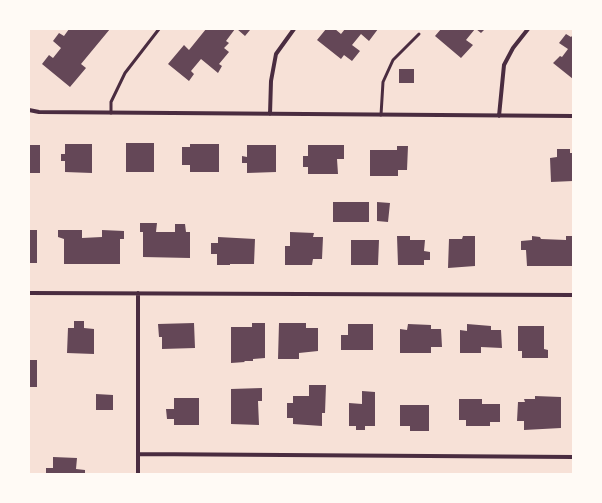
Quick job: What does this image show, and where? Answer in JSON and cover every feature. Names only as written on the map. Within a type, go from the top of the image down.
[{"type":"street","points":[[270,114],[271,81],[276,54],[294,29]]},
{"type":"street","points":[[499,116],[504,65],[513,48],[528,29]]},
{"type":"street","points":[[29,110],[38,112],[111,113],[573,116]]},
{"type":"street","points":[[29,293],[573,295]]},
{"type":"street","points":[[138,293],[138,474]]},
{"type":"street","points":[[138,454],[573,457]]},
{"type":"lane","points":[[111,113],[112,102],[125,73],[159,29]]},
{"type":"lane","points":[[381,115],[383,82],[393,60],[420,34]]},
{"type":"building","points":[[69,29],[110,29],[81,64],[86,68],[70,87],[42,64],[49,55],[53,58],[61,48],[53,41],[59,33],[64,36]]},
{"type":"building","points":[[206,29],[235,29],[226,41],[229,43],[224,48],[229,52],[219,64],[222,66],[218,73],[201,59],[191,71],[194,74],[189,81],[168,64],[184,45],[189,50]]},
{"type":"building","points":[[237,29],[249,29],[250,30],[245,36]]},
{"type":"building","points":[[326,29],[335,29],[341,34],[345,29],[378,29],[369,41],[361,34],[352,45],[360,51],[352,61],[344,55],[341,59],[317,40]]},
{"type":"building","points":[[441,29],[475,29],[466,40],[473,45],[461,58],[435,36]]},
{"type":"building","points":[[476,29],[485,29],[481,33]]},
{"type":"building","points":[[566,34],[571,37],[573,35],[573,79],[553,63],[560,56],[562,57],[568,49],[559,43]]},
{"type":"building","points":[[399,69],[414,69],[414,83],[399,83]]},
{"type":"building","points":[[126,143],[154,143],[154,172],[126,172]]},
{"type":"building","points":[[65,144],[92,144],[92,173],[65,172],[65,161],[61,161],[61,154],[65,154]]},
{"type":"building","points":[[190,144],[219,144],[219,172],[190,172],[190,165],[182,165],[182,147],[190,147]]},
{"type":"building","points":[[29,145],[40,145],[40,173],[29,173]]},
{"type":"building","points":[[247,145],[276,145],[276,172],[247,173],[247,163],[242,163],[242,156],[247,157]]},
{"type":"building","points":[[308,145],[344,145],[344,159],[337,159],[338,174],[308,174],[308,167],[303,167],[303,156],[308,156]]},
{"type":"building","points":[[397,146],[408,146],[407,170],[398,170],[398,176],[370,176],[370,150],[397,150]]},
{"type":"building","points":[[557,149],[570,149],[570,153],[573,153],[573,181],[551,182],[550,158],[557,157]]},
{"type":"building","points":[[333,202],[369,202],[369,222],[333,222]]},
{"type":"building","points":[[377,202],[390,203],[388,222],[377,221]]},
{"type":"building","points":[[140,223],[157,223],[156,232],[175,232],[175,224],[185,224],[186,232],[190,232],[190,258],[143,257],[143,232],[140,232]]},
{"type":"building","points":[[29,230],[37,230],[37,263],[29,263]]},
{"type":"building","points":[[58,230],[82,230],[82,238],[102,237],[102,230],[124,231],[124,239],[120,239],[120,264],[64,264],[64,239],[58,237]]},
{"type":"building","points":[[290,232],[314,233],[313,237],[323,237],[322,259],[313,259],[312,265],[285,265],[285,246],[290,246]]},
{"type":"building","points":[[397,236],[410,236],[410,240],[425,240],[424,251],[430,252],[430,260],[424,260],[424,265],[398,265]]},
{"type":"building","points":[[463,236],[475,236],[475,266],[448,268],[449,239],[462,239]]},
{"type":"building","points":[[532,236],[540,237],[541,239],[566,240],[566,236],[573,236],[573,266],[527,266],[526,250],[521,250],[521,241],[532,240]]},
{"type":"building","points":[[218,237],[255,239],[254,264],[217,265],[217,254],[211,254],[211,243],[218,243]]},
{"type":"building","points":[[351,240],[379,240],[378,265],[351,265]]},
{"type":"building","points":[[74,321],[84,321],[84,328],[94,329],[94,354],[67,353],[68,328],[74,328]]},
{"type":"building","points":[[194,323],[195,348],[162,349],[162,337],[159,337],[158,324]]},
{"type":"building","points":[[252,323],[265,323],[265,358],[253,359],[253,361],[231,363],[231,327],[252,327]]},
{"type":"building","points":[[279,323],[306,323],[306,328],[318,328],[318,351],[299,353],[299,359],[278,359]]},
{"type":"building","points":[[348,324],[373,324],[373,350],[341,350],[341,335],[348,335]]},
{"type":"building","points":[[408,324],[431,325],[431,329],[441,329],[442,347],[431,347],[431,353],[400,353],[400,329],[407,330]]},
{"type":"building","points":[[467,324],[491,326],[491,330],[501,330],[502,348],[481,347],[481,353],[460,353],[460,330],[467,331]]},
{"type":"building","points":[[518,326],[544,326],[544,349],[548,350],[548,358],[522,358],[522,351],[518,351]]},
{"type":"building","points":[[29,360],[37,360],[37,387],[29,387]]},
{"type":"building","points":[[309,385],[326,385],[325,413],[322,413],[322,426],[293,424],[293,418],[287,418],[287,403],[293,403],[293,396],[309,396]]},
{"type":"building","points":[[262,388],[262,401],[258,401],[259,425],[231,424],[231,389]]},
{"type":"building","points":[[362,391],[375,392],[375,426],[365,426],[365,430],[356,430],[356,426],[349,426],[349,403],[362,404]]},
{"type":"building","points":[[96,394],[113,395],[113,410],[96,410]]},
{"type":"building","points":[[535,396],[561,397],[561,428],[524,430],[524,421],[517,421],[518,402],[525,402],[524,399],[535,399]]},
{"type":"building","points":[[174,398],[199,398],[199,425],[174,425],[174,419],[167,419],[166,409],[174,409]]},
{"type":"building","points":[[459,399],[482,399],[482,404],[500,404],[500,422],[490,422],[490,426],[466,426],[466,420],[459,420]]},
{"type":"building","points":[[400,405],[429,405],[429,431],[410,431],[410,426],[400,426]]},
{"type":"building","points":[[53,457],[77,458],[76,469],[85,470],[85,474],[46,474],[46,468],[53,468]]}]
